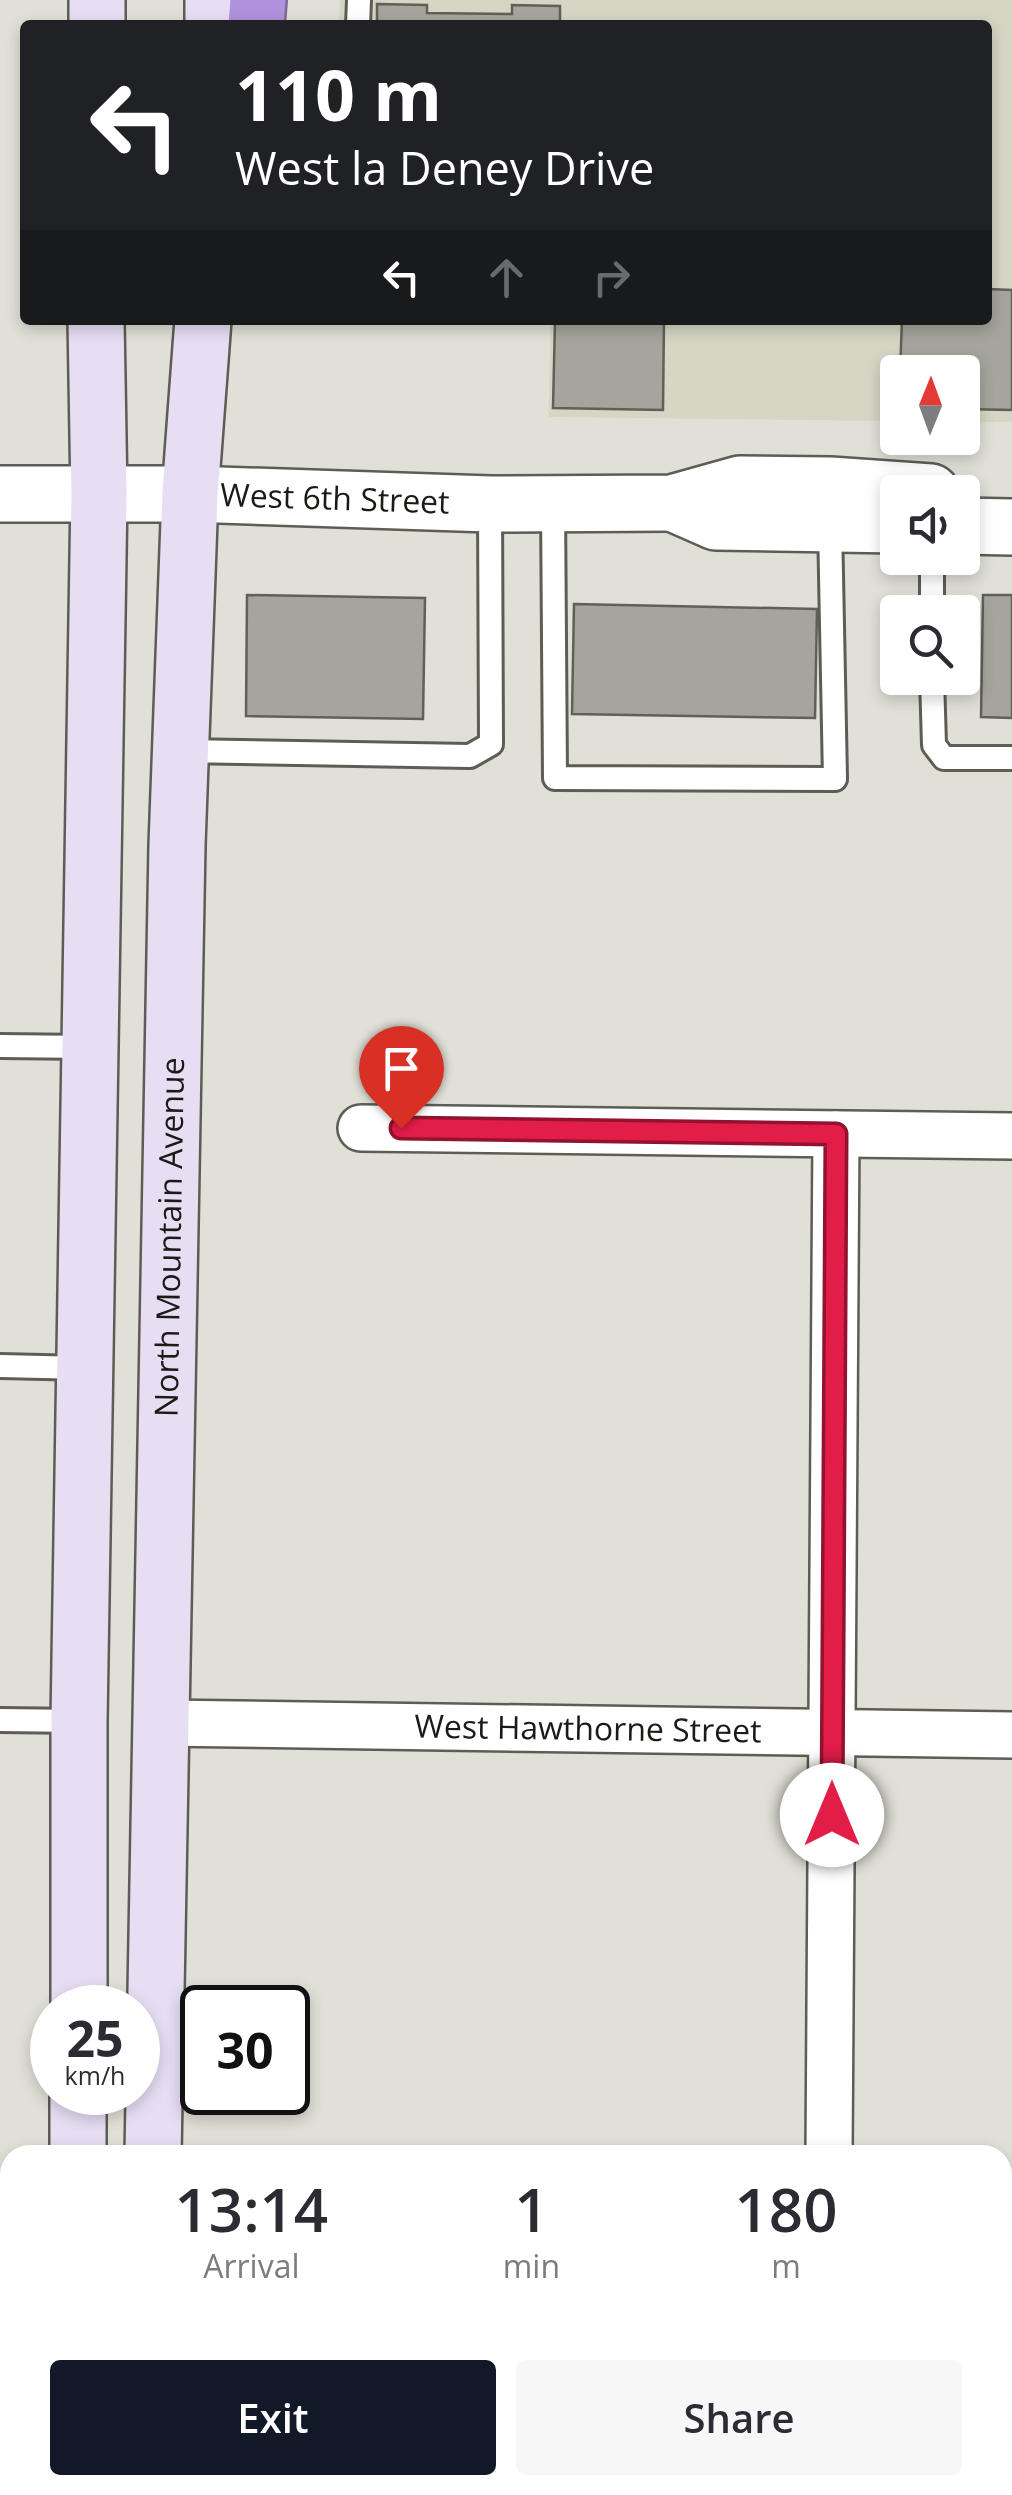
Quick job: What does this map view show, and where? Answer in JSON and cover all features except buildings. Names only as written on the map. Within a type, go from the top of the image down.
[{"type":"main road","points":[[78,1985],[99,495],[96,325]]},
{"type":"main road","name":"North Mountain Avenue","points":[[153,2145],[181,752],[190,494],[203,325]]},
{"type":"main road","points":[[79,1721],[165,1616]]},
{"type":"main road","points":[[79,1721],[162,1779]]},
{"type":"main road","points":[[78,2115],[78,2145]]},
{"type":"street","name":"West 6th Street","points":[[0,494],[190,494],[490,504],[672,503],[740,484],[880,488]]},
{"type":"street","points":[[980,493],[1012,494]]},
{"type":"street","name":"West 6th Street","points":[[672,503],[716,522],[880,525]]},
{"type":"street","points":[[980,526],[1012,527]]},
{"type":"street","points":[[361,1128],[1012,1136]]},
{"type":"street","points":[[829,2145],[836,1134]]},
{"type":"street","name":"West Hawthorne Street","points":[[163,1723],[1012,1735]]},
{"type":"lane","points":[[554,503],[554,778],[836,779],[830,524]]},
{"type":"lane","points":[[181,752],[470,756],[491,744],[490,504]]},
{"type":"lane","points":[[933,695],[934,745],[944,758],[1012,758]]},
{"type":"lane","points":[[0,1046],[90,1047]]},
{"type":"lane","points":[[0,1366],[86,1368]]},
{"type":"lane","points":[[0,1720],[79,1721]]},
{"type":"shaded area","points":[[340,0],[1012,0],[1012,422],[980,422],[980,355],[880,355],[880,421],[549,417],[550,325],[992,325],[992,20],[339,20]]},
{"type":"route","points":[[401,1128],[836,1134],[832,1815]]}]
